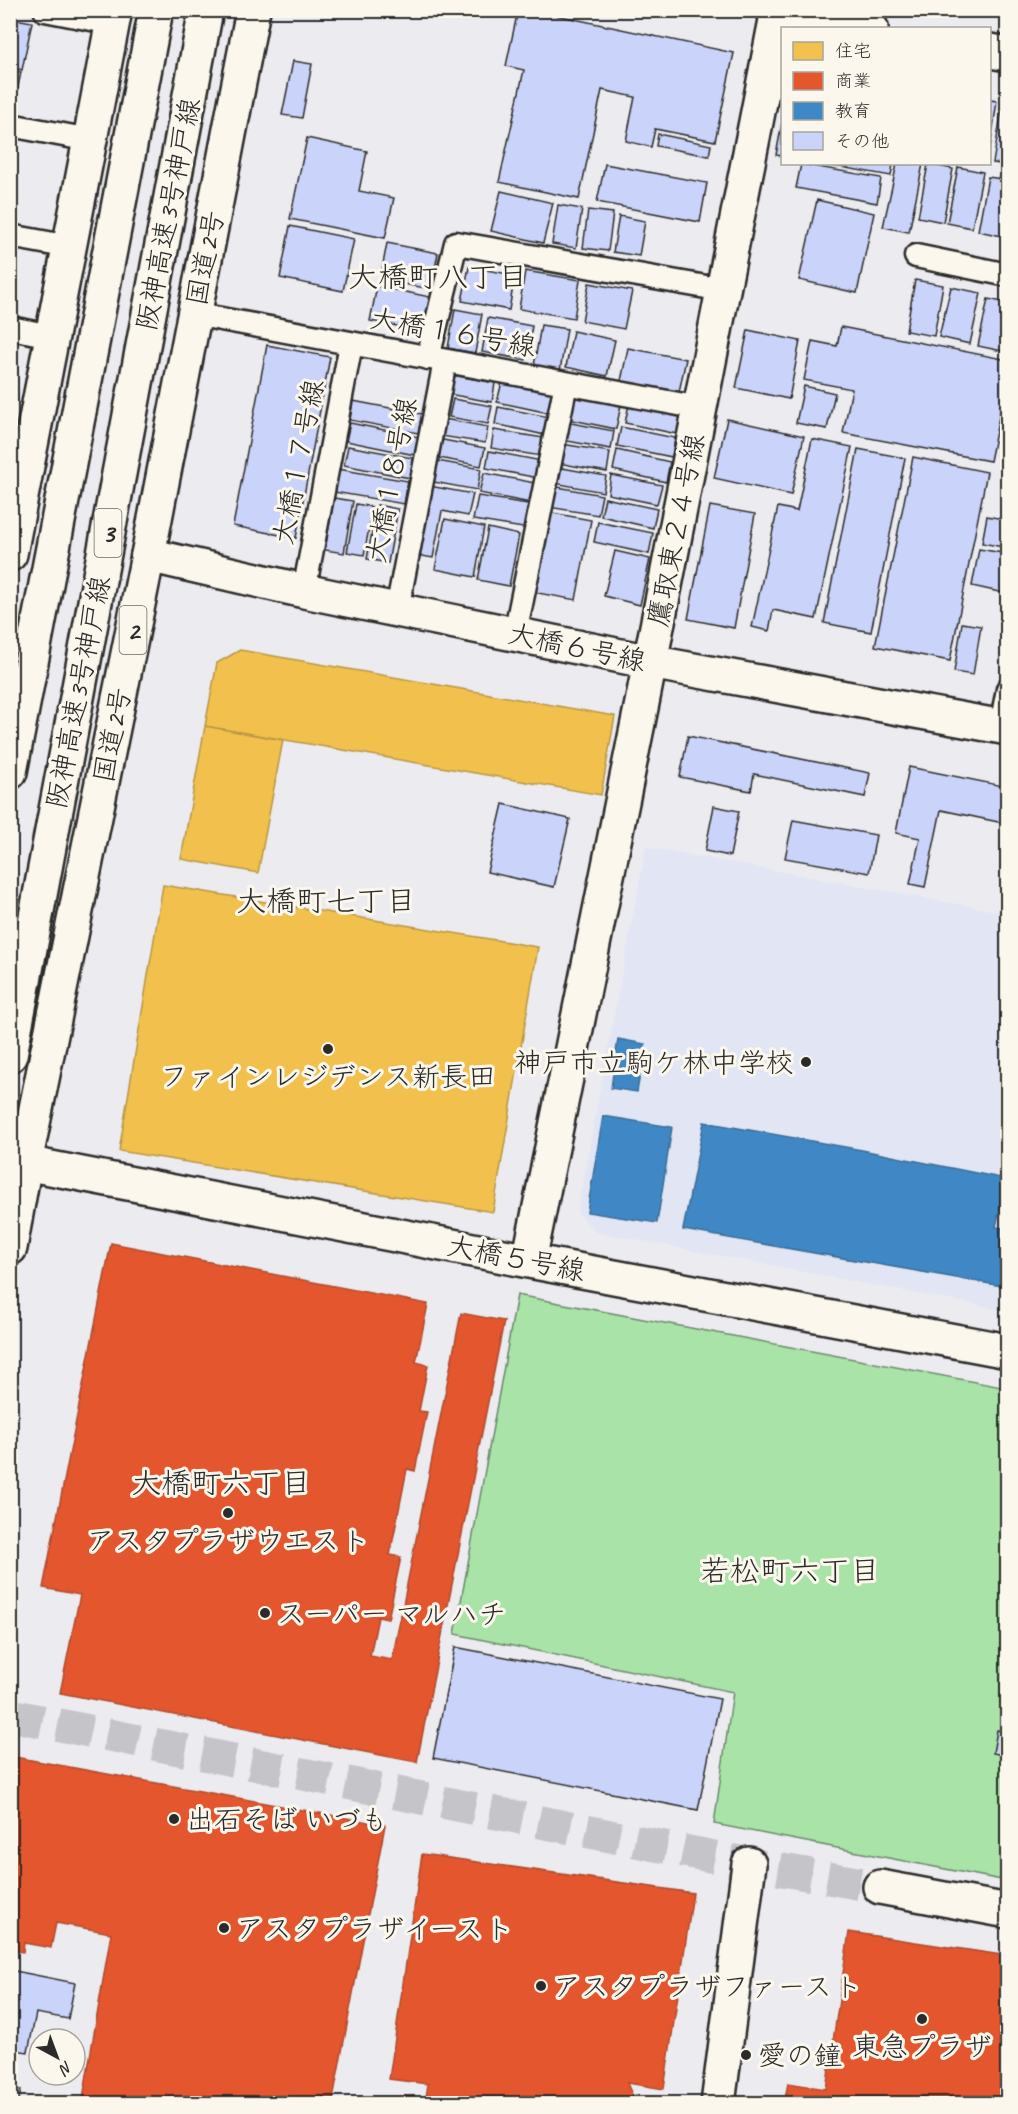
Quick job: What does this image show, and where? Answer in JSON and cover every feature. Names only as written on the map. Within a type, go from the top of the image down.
[{"type":"main road","name":"阪神高速3号神戸線","points":[[10,772],[156,10]]},
{"type":"main road","name":"阪神高速3号神戸線","points":[[10,1055],[206,10]]},
{"type":"main road","name":"国道2号","points":[[10,1248],[148,555],[253,10]]},
{"type":"main road","points":[[776,11],[865,27]]},
{"type":"main road","name":"鷹取東２４号線","points":[[529,1261],[650,662],[776,11]]},
{"type":"main road","points":[[10,554],[113,17]]},
{"type":"main road","points":[[991,51],[1008,54]]},
{"type":"main road","name":"大橋６号線","points":[[148,555],[304,591],[650,662],[1004,727]]},
{"type":"main road","name":"大橋５号線","points":[[26,1163],[1008,1351]]},
{"type":"main road","points":[[718,2103],[748,1864]]},
{"type":"main road","points":[[880,1887],[1008,1911]]},
{"type":"lane","points":[[45,10],[113,17]]},
{"type":"lane","points":[[10,125],[90,140]]},
{"type":"lane","points":[[10,236],[70,247]]},
{"type":"lane","name":"大橋１８号線","points":[[397,610],[456,243],[723,290]]},
{"type":"lane","points":[[916,256],[1008,275]]},
{"type":"lane","name":"大橋１６号線","points":[[194,314],[700,408]]},
{"type":"lane","points":[[10,328],[52,336]]},
{"type":"lane","name":"大橋１７号線","points":[[304,591],[351,344]]},
{"type":"lane","points":[[515,634],[566,383]]},
{"type":"lane","points":[[1004,727],[1008,689]]},
{"type":"shaded area","name":"神戸市立駒ケ林中学校","points":[[646,847],[1007,913],[1007,1311],[596,1232],[577,1212]]},
{"type":"green space","points":[[517,1295],[1007,1388],[1007,1881],[714,1824],[733,1692],[455,1634]]},
{"type":"building: 住宅","points":[[240,650],[615,716],[601,795],[205,726],[217,663]]},
{"type":"building: 住宅","points":[[205,726],[283,740],[258,873],[181,859]]},
{"type":"building: 住宅","name":"ファインレジデンス新長田","points":[[163,885],[538,947],[493,1212],[119,1151]]},
{"type":"building: 商業","name":"アスタプラザウエスト","points":[[111,1243],[428,1304],[416,1362],[428,1365],[419,1411],[427,1412],[415,1471],[407,1469],[390,1555],[401,1557],[388,1619],[378,1617],[370,1656],[392,1660],[461,1313],[504,1321],[417,1762],[60,1693],[80,1595],[43,1588]]},
{"type":"building: 商業","name":"アスタプラザイースト","points":[[15,1757],[385,1825],[332,2104],[82,2104],[85,2087],[87,2087],[87,2075],[111,1933],[56,1923],[51,1948],[24,1943],[23,1952],[10,1950],[10,1780]]},
{"type":"building: 商業","name":"アスタプラザファースト","points":[[422,1854],[693,1893],[664,2089],[627,2083],[636,2104],[425,2104],[428,2084],[389,2079]]},
{"type":"building: 商業","name":"東急プラザ","points":[[849,1932],[1008,1956],[1008,2104],[784,2104],[788,2083],[826,2089]]},
{"type":"building: 教育","points":[[618,1039],[645,1044],[637,1092],[611,1088]]},
{"type":"building: 教育","points":[[603,1116],[672,1127],[657,1223],[587,1212]]},
{"type":"building: 教育","points":[[704,1122],[1006,1179],[996,1227],[1008,1229],[1008,1287],[683,1230]]},
{"type":"building: その他","points":[[518,10],[532,10],[734,53],[715,141],[655,129],[651,147],[626,141],[635,97],[602,90],[579,199],[499,182],[524,70],[506,66]]},
{"type":"building: その他","points":[[10,18],[32,22],[22,70],[10,67]]},
{"type":"building: その他","points":[[293,61],[312,64],[302,118],[282,115]]},
{"type":"building: その他","points":[[10,70],[21,72],[13,112],[10,112]]},
{"type":"building: その他","points":[[991,100],[997,101],[991,141]]},
{"type":"building: その他","points":[[1003,102],[1008,103],[1008,165],[993,163]]},
{"type":"building: その他","points":[[781,128],[781,156],[776,155]]},
{"type":"building: その他","points":[[658,134],[711,145],[709,156],[656,146]]},
{"type":"building: その他","points":[[307,138],[367,151],[359,191],[394,198],[385,238],[290,219]]},
{"type":"building: その他","points":[[605,164],[707,183],[700,222],[597,202]]},
{"type":"building: その他","points":[[801,165],[881,178],[877,203],[796,188]]},
{"type":"building: その他","points":[[829,165],[893,165],[891,176]]},
{"type":"building: その他","points":[[897,165],[923,165],[909,232],[883,227]]},
{"type":"building: その他","points":[[928,165],[953,169],[943,222],[918,217]]},
{"type":"building: その他","points":[[958,167],[983,172],[972,228],[947,223]]},
{"type":"building: その他","points":[[988,177],[1008,180],[1008,209],[1002,236],[978,231]]},
{"type":"building: その他","points":[[501,191],[553,203],[543,243],[491,231]]},
{"type":"building: その他","points":[[817,200],[874,213],[857,293],[799,280]]},
{"type":"building: その他","points":[[558,205],[582,209],[576,248],[552,244]]},
{"type":"building: その他","points":[[588,210],[613,213],[608,251],[583,248]]},
{"type":"building: その他","points":[[619,216],[645,221],[639,256],[613,252]]},
{"type":"building: その他","points":[[290,226],[354,239],[343,291],[280,278]]},
{"type":"building: その他","points":[[387,243],[438,253],[431,289],[380,280]]},
{"type":"building: その他","points":[[469,267],[515,275],[509,310],[462,301]]},
{"type":"building: その他","points":[[525,271],[580,280],[574,318],[519,309]]},
{"type":"building: その他","points":[[915,280],[943,285],[934,336],[906,331]]},
{"type":"building: その他","points":[[589,283],[632,291],[624,329],[582,321]]},
{"type":"building: その他","points":[[377,286],[430,297],[423,331],[370,321]]},
{"type":"building: その他","points":[[951,287],[981,293],[970,344],[939,337]]},
{"type":"building: その他","points":[[988,299],[1008,303],[1007,352],[978,346]]},
{"type":"building: その他","points":[[455,309],[482,314],[475,353],[448,348]]},
{"type":"building: その他","points":[[488,318],[532,326],[526,360],[482,352]]},
{"type":"building: その他","points":[[541,325],[567,329],[560,371],[534,366]]},
{"type":"building: その他","points":[[841,327],[1008,360],[1008,373],[990,461],[843,433],[852,389],[804,380],[812,341],[837,346]]},
{"type":"building: その他","points":[[748,330],[800,341],[789,399],[736,388]]},
{"type":"building: その他","points":[[573,331],[615,340],[607,376],[566,367]]},
{"type":"building: その他","points":[[267,345],[330,357],[296,538],[233,526]]},
{"type":"building: その他","points":[[628,348],[686,359],[679,392],[621,381]]},
{"type":"building: その他","points":[[452,375],[495,383],[492,402],[448,394]]},
{"type":"building: その他","points":[[502,382],[553,393],[549,413],[497,402]]},
{"type":"building: その他","points":[[804,386],[835,393],[827,429],[796,423]]},
{"type":"building: その他","points":[[574,395],[621,405],[616,429],[568,419]]},
{"type":"building: その他","points":[[453,399],[492,406],[488,424],[449,417]]},
{"type":"building: その他","points":[[353,401],[422,414],[418,433],[350,420]]},
{"type":"building: その他","points":[[629,404],[681,415],[677,434],[625,423]]},
{"type":"building: その他","points":[[498,407],[549,417],[545,435],[495,424]]},
{"type":"building: その他","points":[[444,419],[488,427],[485,443],[441,436]]},
{"type":"building: その他","points":[[727,419],[804,436],[791,495],[714,478]]},
{"type":"building: その他","points":[[566,422],[614,431],[611,449],[562,440]]},
{"type":"building: その他","points":[[350,423],[419,437],[415,455],[346,441]]},
{"type":"building: その他","points":[[621,427],[675,438],[672,457],[617,446]]},
{"type":"building: その他","points":[[494,430],[544,438],[541,456],[491,448]]},
{"type":"building: その他","points":[[438,439],[485,448],[481,466],[434,457]]},
{"type":"building: その他","points":[[812,439],[852,447],[816,619],[773,610],[769,631],[752,627],[778,507],[797,511]]},
{"type":"building: その他","points":[[562,444],[610,452],[607,472],[558,463]]},
{"type":"building: その他","points":[[348,446],[413,458],[410,478],[344,465]]},
{"type":"building: その他","points":[[858,449],[905,458],[871,632],[824,623]]},
{"type":"building: その他","points":[[617,450],[670,462],[666,482],[613,470]]},
{"type":"building: その他","points":[[489,451],[542,461],[538,478],[486,468]]},
{"type":"building: その他","points":[[913,457],[987,472],[950,661],[875,646]]},
{"type":"building: その他","points":[[432,460],[481,469],[477,490],[428,481]]},
{"type":"building: その他","points":[[557,467],[606,476],[603,492],[554,483]]},
{"type":"building: その他","points":[[338,469],[408,481],[404,504],[334,492]]},
{"type":"building: その他","points":[[484,473],[535,483],[531,503],[479,493]]},
{"type":"building: その他","points":[[611,475],[662,485],[657,504],[608,494]]},
{"type":"building: その他","points":[[424,485],[473,494],[468,516],[442,511],[433,558],[410,554]]},
{"type":"building: その他","points":[[552,486],[602,495],[598,515],[548,507]]},
{"type":"building: その他","points":[[478,496],[528,504],[523,528],[473,520]]},
{"type":"building: その他","points":[[334,498],[353,501],[344,553],[325,550]]},
{"type":"building: その他","points":[[605,498],[657,509],[653,528],[601,516]]},
{"type":"building: その他","points":[[356,504],[373,507],[364,555],[347,552]]},
{"type":"building: その他","points":[[377,505],[398,509],[388,563],[367,559]]},
{"type":"building: その他","points":[[710,506],[755,514],[734,628],[688,619]]},
{"type":"building: その他","points":[[547,512],[591,520],[576,600],[532,592]]},
{"type":"building: その他","points":[[987,516],[1008,520],[1008,548],[982,543]]},
{"type":"building: その他","points":[[445,519],[484,527],[475,577],[435,569]]},
{"type":"building: その他","points":[[598,522],[653,533],[649,554],[594,542]]},
{"type":"building: その他","points":[[488,528],[519,535],[509,586],[478,580]]},
{"type":"building: その他","points":[[979,549],[1008,554],[1008,575],[1004,593],[972,586]]},
{"type":"building: その他","points":[[615,551],[650,559],[640,605],[604,596]]},
{"type":"building: その他","points":[[962,623],[981,626],[973,675],[954,672]]},
{"type":"building: その他","points":[[688,736],[870,773],[865,797],[754,774],[751,791],[680,777]]},
{"type":"building: その他","points":[[909,767],[1008,787],[1008,824],[941,810],[925,887],[910,884],[920,838],[896,833]]},
{"type":"building: その他","points":[[503,804],[570,819],[554,887],[487,872]]},
{"type":"building: その他","points":[[714,806],[739,811],[730,856],[705,851]]},
{"type":"building: その他","points":[[793,820],[876,835],[869,873],[785,858]]},
{"type":"building: その他","points":[[455,1647],[720,1699],[698,1810],[433,1758]]},
{"type":"building: その他","points":[[997,1730],[1008,1732],[1008,1756],[993,1753]]},
{"type":"building: その他","points":[[10,1970],[75,1983],[68,2019],[36,2013],[33,2027],[27,2027],[27,2052],[15,2050],[10,2072]]},
{"type":"building: その他","points":[[10,2088],[21,2090],[18,2104],[10,2104]]},
{"type":"tunnel","points":[[10,1715],[749,1864],[880,1887]]},
{"type":"place","name":"ファインレジデンス新長田","points":[[328,1049]]},
{"type":"place","name":"神戸市立駒ケ林中学校","points":[[806,1062]]},
{"type":"place","name":"アスタプラザウエスト","points":[[228,1513]]},
{"type":"place","name":"スーパー マルハチ","points":[[265,1613]]},
{"type":"place","name":"出石そば いづも","points":[[174,1819]]},
{"type":"place","name":"アスタプラザイースト","points":[[224,1928]]},
{"type":"place","name":"アスタプラザファースト","points":[[541,1986]]},
{"type":"place","name":"東急プラザ","points":[[922,2019]]},
{"type":"place","name":"愛の鐘","points":[[746,2055]]},
{"type":"district","name":"大橋町八丁目","points":[[438,277]]},
{"type":"district","name":"大橋町七丁目","points":[[326,901]]},
{"type":"district","name":"大橋町六丁目","points":[[221,1483]]},
{"type":"district","name":"若松町六丁目","points":[[790,1571]]}]
